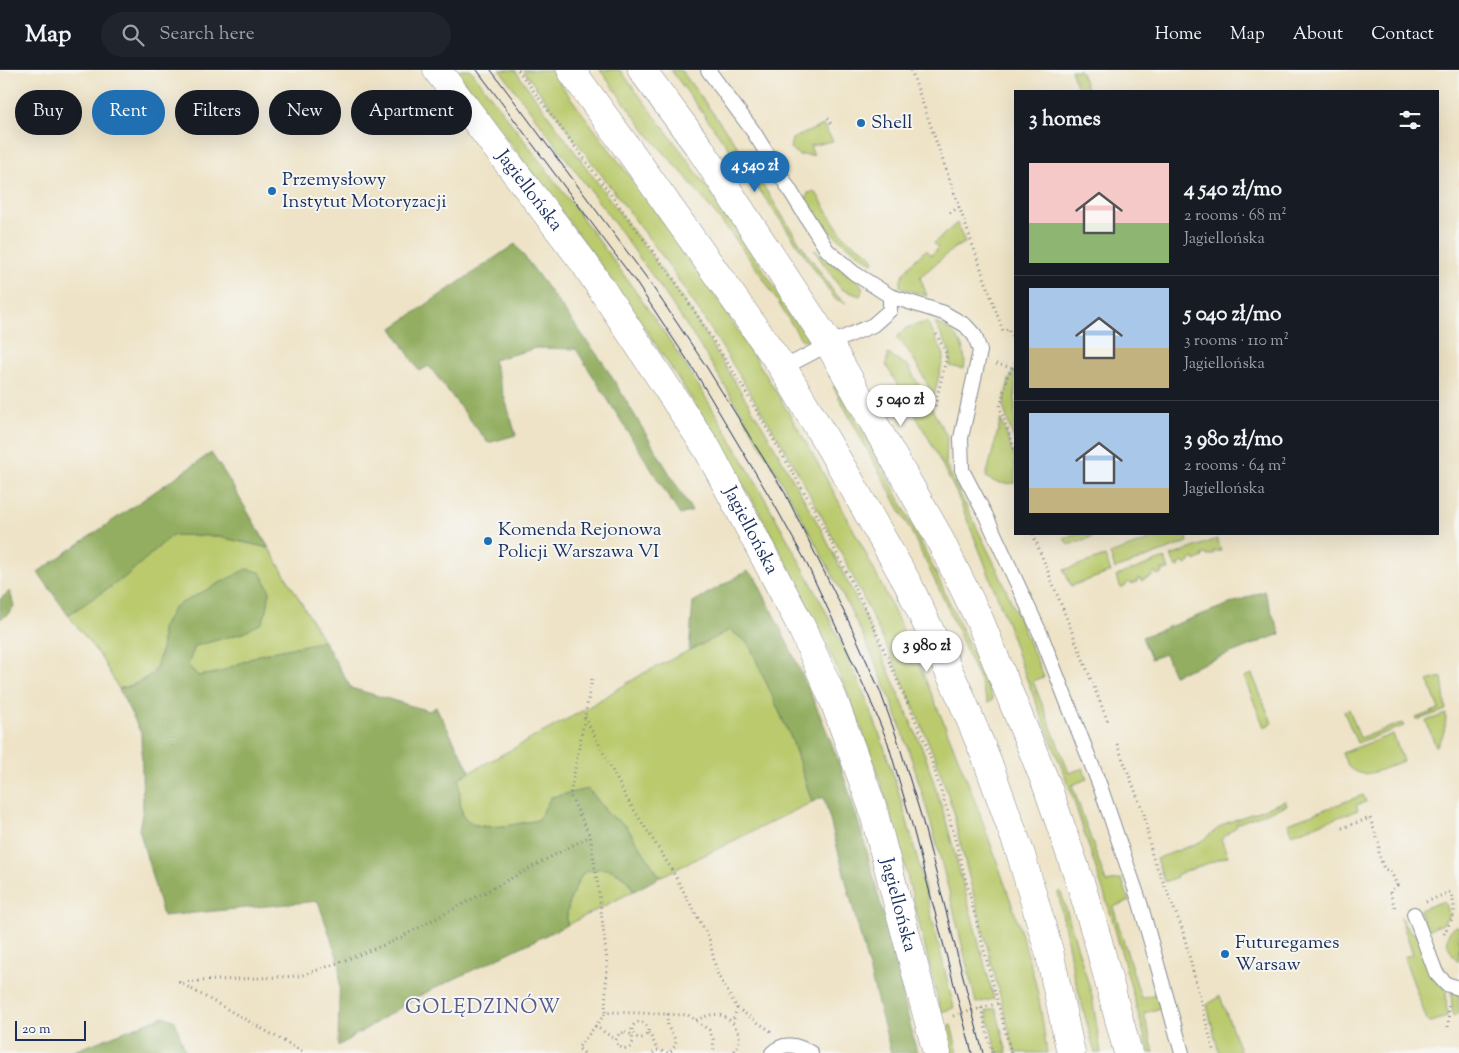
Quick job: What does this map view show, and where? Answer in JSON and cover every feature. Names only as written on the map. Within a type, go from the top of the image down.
[{"type":"main road","name":"Jagiellońska","points":[[437,70],[585,264],[708,450],[801,626],[834,701],[869,798],[937,1053]]},
{"type":"main road","points":[[571,70],[783,368],[908,584],[960,695],[993,777],[1031,887],[1048,951],[1071,1053]]},
{"type":"main road","points":[[642,70],[699,147],[829,344],[936,532],[980,621],[1028,736],[1065,836],[1098,941],[1128,1053]]},
{"type":"lane","points":[[708,70],[753,131],[827,250],[854,273],[890,296],[944,313],[964,325],[975,336],[980,351],[961,438],[962,470],[986,516],[1041,635],[1100,786],[1140,903],[1182,1053]]},
{"type":"lane","points":[[783,368],[829,344],[873,325],[890,310],[890,296]]},
{"type":"lane","points":[[1414,914],[1436,973],[1446,984],[1459,988]]},
{"type":"lane","points":[[772,1053],[786,1045],[797,1046],[811,1053]]},
{"type":"path","points":[[518,70],[675,281],[741,384],[813,507],[866,610],[926,744],[948,816],[1011,1053]]},
{"type":"path","points":[[910,70],[1003,331],[1009,329],[1014,343]]},
{"type":"path","points":[[828,118],[831,124]]},
{"type":"path","points":[[950,213],[959,207]]},
{"type":"path","points":[[923,306],[947,355],[935,406]]},
{"type":"path","points":[[1014,366],[1008,375],[1000,407],[1014,448]]},
{"type":"path","points":[[1032,535],[1108,722]]},
{"type":"path","points":[[592,679],[570,795],[590,836],[607,961],[605,1014]]},
{"type":"path","points":[[585,717],[627,799],[669,865],[709,938],[717,973],[737,1008],[782,1038],[786,1045]]},
{"type":"path","points":[[1117,744],[1144,814],[1152,855],[1182,928],[1214,1053]]},
{"type":"path","points":[[1342,828],[1370,818],[1379,844],[1379,855],[1384,869],[1391,872],[1397,885],[1390,892],[1397,913]]},
{"type":"path","points":[[305,1053],[178,982],[300,976],[335,964],[394,941],[590,836]]},
{"type":"path","points":[[1423,902],[1450,892],[1455,904],[1454,914],[1442,939]]},
{"type":"path","points":[[929,1023],[999,1003]]},
{"type":"path","points":[[733,1021],[737,1008]]},
{"type":"path","points":[[981,1008],[992,1053]]},
{"type":"path","points":[[574,1053],[605,1014],[611,1012],[688,1015],[705,1026],[711,1034],[714,1053]]},
{"type":"path","points":[[595,1026],[616,1040],[618,1046],[624,1049],[630,1047],[633,1042],[631,1028],[635,1022],[642,1022],[647,1026],[655,1052],[669,1053],[676,1045],[675,1036],[667,1024],[668,1014]]},
{"type":"path","points":[[696,1020],[712,1014],[719,1014],[733,1021],[739,1035],[736,1050],[732,1053]]},
{"type":"path","points":[[616,1040],[619,1034],[625,1032],[638,1038],[644,1037],[648,1033]]},
{"type":"path","points":[[296,1048],[298,1053]]},
{"type":"path","points":[[578,1048],[584,1053]]},
{"type":"green space","points":[[455,70],[471,70],[590,228],[659,325],[723,427],[807,575],[851,664],[870,709],[896,783],[917,857],[954,1008],[941,1012],[904,863],[883,789],[857,717],[834,663],[783,556],[694,402],[586,245]]},
{"type":"green space","points":[[500,70],[515,70],[690,310],[763,427],[821,529],[869,625],[925,755],[946,821],[994,999],[976,1003],[939,853],[918,779],[883,681],[850,609],[754,433],[687,327],[629,243]]},
{"type":"green space","points":[[523,70],[550,70],[685,252],[765,374],[836,496],[899,622],[928,686],[981,817],[1027,951],[1035,980],[1047,1053],[1015,1053],[957,831],[954,812],[936,760],[901,677],[845,560],[788,454],[712,331],[663,257]]},
{"type":"green space","points":[[600,70],[620,70],[687,159],[749,247],[802,331],[807,335],[807,340],[801,339],[761,275],[736,240],[685,176],[651,138]]},
{"type":"green space","points":[[671,70],[681,70],[741,151],[835,294],[846,303],[835,299],[763,195]]},
{"type":"green space","points":[[1071,70],[1080,70],[1088,90],[1079,90]]},
{"type":"green space","points":[[823,125],[833,141],[810,146],[814,155],[799,155],[790,148],[792,139]]},
{"type":"green space","points":[[813,192],[817,194],[845,237],[866,251],[874,262],[872,263],[827,228],[806,199],[808,193]]},
{"type":"green space","points":[[957,223],[965,243],[954,248],[920,277],[927,296],[902,288],[900,286],[901,281],[910,266],[926,250],[931,255],[938,248],[934,243]]},
{"type":"green space","points":[[515,244],[604,364],[692,511],[680,515],[576,349],[537,348],[493,360],[516,435],[488,443],[429,366],[419,371],[392,328]]},
{"type":"green space","points":[[814,250],[858,280],[863,289],[860,296],[841,289]]},
{"type":"green space","points":[[926,322],[944,355],[934,396],[913,357],[896,338],[906,328]]},
{"type":"green space","points":[[935,323],[954,334],[962,346],[965,361],[964,369],[950,366],[950,352]]},
{"type":"green space","points":[[888,354],[908,366],[947,436],[946,465],[997,569],[1044,677],[1033,681],[1069,773],[1083,768],[1087,779],[1072,785],[1106,882],[1122,879],[1129,901],[1113,907],[1141,998],[1156,994],[1161,1008],[1144,1013],[1154,1053],[1149,1053],[1112,918],[1070,789],[1019,659],[1007,622],[956,492],[929,439],[886,365]]},
{"type":"green space","points":[[1014,372],[1014,440],[1003,406],[1009,380]]},
{"type":"green space","points":[[833,386],[837,387],[859,425],[920,540],[993,699],[988,703],[944,600],[910,529]]},
{"type":"green space","points":[[1001,419],[1014,456],[1014,483],[1000,483],[986,477]]},
{"type":"green space","points":[[211,453],[269,548],[215,536],[172,535],[125,577],[68,615],[38,572]]},
{"type":"green space","points":[[172,535],[215,536],[269,548],[324,641],[259,655],[217,673],[198,676],[188,665],[195,646],[243,633],[162,629],[160,653],[154,669],[141,680],[119,689],[100,656],[68,615],[125,577]]},
{"type":"green space","points":[[1072,535],[1092,535],[1093,537],[1068,545],[1064,538]]},
{"type":"green space","points":[[1162,535],[1186,535],[1188,542],[1115,569],[1110,554]]},
{"type":"green space","points":[[1217,539],[1221,551],[1213,551],[1214,554],[1207,556],[1206,554],[1202,555],[1203,557],[1195,561],[1194,558],[1185,565],[1183,562],[1180,563],[1180,566],[1176,568],[1171,556]]},
{"type":"green space","points":[[1105,556],[1111,572],[1071,586],[1064,570]]},
{"type":"green space","points":[[1165,558],[1169,570],[1161,570],[1162,573],[1157,575],[1155,572],[1152,574],[1153,576],[1141,581],[1137,579],[1137,582],[1130,584],[1129,582],[1121,588],[1116,576]]},
{"type":"green space","points":[[246,569],[260,572],[270,591],[267,610],[262,623],[243,633],[195,646],[188,665],[198,676],[217,673],[259,655],[324,641],[351,688],[429,711],[436,707],[470,771],[459,778],[461,809],[466,820],[474,825],[496,827],[538,820],[551,797],[588,789],[608,814],[626,826],[660,877],[634,891],[619,873],[613,870],[599,869],[583,873],[576,885],[567,911],[567,925],[421,995],[338,1046],[340,965],[318,901],[163,916],[139,829],[143,809],[141,733],[119,689],[137,684],[154,673],[162,649],[162,629],[174,607]]},
{"type":"green space","points":[[747,571],[755,577],[781,629],[839,762],[858,821],[885,920],[917,1053],[891,1053],[824,797],[812,802],[792,740],[749,644],[730,630],[689,651],[693,602]]},
{"type":"green space","points":[[10,591],[14,606],[8,614],[0,619],[0,599]]},
{"type":"green space","points":[[1264,591],[1280,634],[1174,675],[1165,654],[1151,659],[1142,637]]},
{"type":"green space","points":[[730,630],[749,644],[792,740],[812,802],[660,877],[626,826],[608,814],[593,793],[551,797],[538,820],[488,826],[470,822],[464,816],[460,803],[459,778],[582,711],[644,673]]},
{"type":"green space","points":[[1252,674],[1272,723],[1264,727],[1244,677]]},
{"type":"green space","points":[[1442,677],[1446,710],[1417,720],[1416,718],[1439,709],[1428,681]]},
{"type":"green space","points":[[1349,709],[1360,738],[1402,723],[1404,726],[1357,743],[1344,712]]},
{"type":"green space","points":[[1446,714],[1444,731],[1436,747],[1426,721]]},
{"type":"green space","points":[[1393,734],[1403,761],[1368,774],[1353,770],[1347,764],[1342,753]]},
{"type":"green space","points":[[1363,795],[1366,802],[1356,805],[1358,810],[1292,834],[1288,823]]},
{"type":"green space","points":[[1285,801],[1287,805],[1236,824],[1237,826],[1221,839],[1228,856],[1176,875],[1177,877],[1165,882],[1156,859],[1200,842],[1224,824]]},
{"type":"green space","points":[[603,867],[621,876],[634,891],[567,925],[567,911],[571,898],[583,873],[594,868]]},
{"type":"green space","points":[[1058,892],[1061,892],[1092,996],[1101,1053],[1095,1053],[1073,971]]},
{"type":"green space","points":[[1444,901],[1449,915],[1443,924],[1427,930],[1419,910]]},
{"type":"green space","points":[[1400,916],[1412,932],[1421,937],[1431,939],[1442,969],[1446,992],[1447,1017],[1428,1023],[1404,957],[1413,954]]},
{"type":"green space","points":[[1455,926],[1459,927],[1459,962],[1452,954],[1447,940],[1448,935]]},
{"type":"green space","points":[[1459,982],[1459,1014],[1453,1016],[1451,993]]},
{"type":"green space","points":[[1220,996],[1241,1053],[1219,1053],[1207,1005]]},
{"type":"green space","points":[[996,1008],[1007,1053],[997,1053],[986,1011]]},
{"type":"green space","points":[[164,1016],[175,1021],[186,1053],[69,1053]]},
{"type":"green space","points":[[951,1025],[958,1053],[951,1053],[945,1027]]},
{"type":"tram line","points":[[477,70],[635,281],[694,370],[805,560],[869,697],[888,743],[911,821],[972,1053]]},
{"type":"tram line","points":[[491,70],[646,277],[704,363],[785,493],[849,622],[880,691],[898,741],[922,819],[983,1053]]},
{"type":"place","name":"Shell","points":[[861,123]]},
{"type":"place","name":"Przemysłowy Instytut Motoryzacji","points":[[272,191]]},
{"type":"place","name":"Komenda Rejonowa Policji Warszawa VI","points":[[488,541]]},
{"type":"place","name":"Futuregames Warsaw","points":[[1225,954]]},
{"type":"district","name":"GOLĘDZINÓW","points":[[483,1008]]}]
